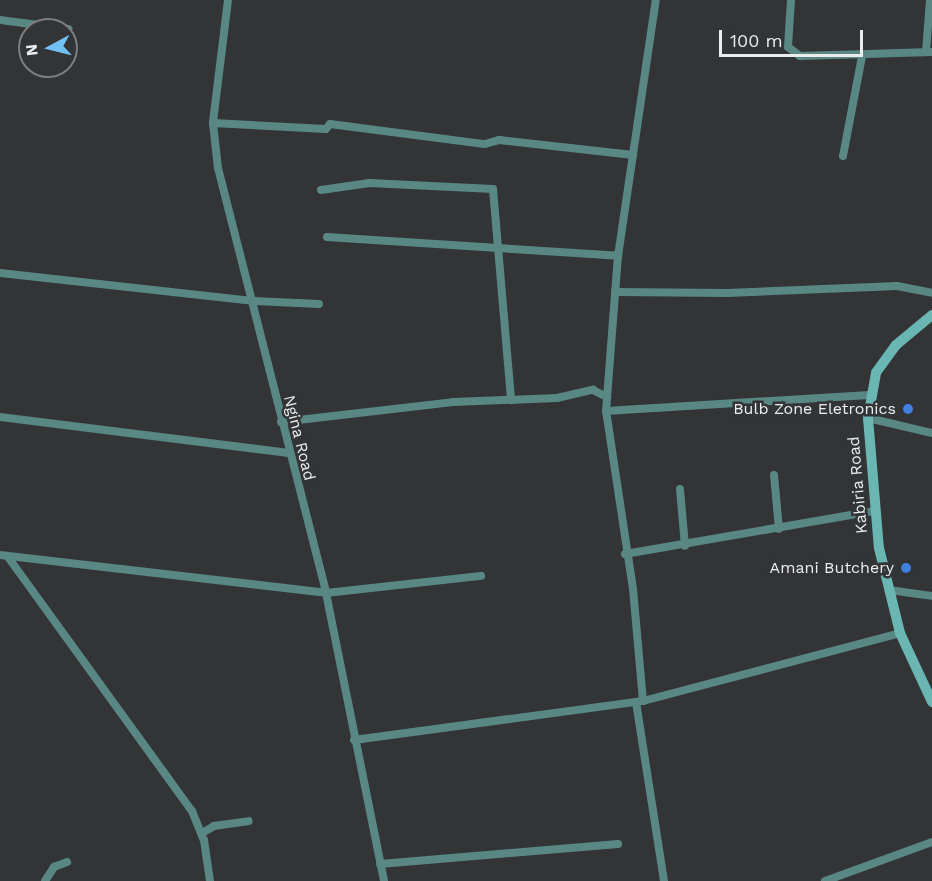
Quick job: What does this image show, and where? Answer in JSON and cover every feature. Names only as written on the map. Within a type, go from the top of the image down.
[{"type":"main road","name":"Kabiria Road","points":[[932,315],[896,345],[876,373],[870,395],[868,418],[875,511],[889,591],[900,633],[932,702]]},
{"type":"street","name":"Ngina Road","points":[[228,0],[213,123],[218,168],[288,453],[326,593],[384,881]]},
{"type":"street","points":[[656,0],[618,256],[606,411],[625,554],[633,589],[640,701],[664,881]]},
{"type":"street","points":[[792,0],[788,47],[791,51],[805,57],[929,52],[930,0]]},
{"type":"street","points":[[0,20],[18,22]]},
{"type":"street","points":[[843,156],[862,56]]},
{"type":"street","points":[[213,123],[326,129],[330,124],[485,144],[499,140],[633,155]]},
{"type":"street","points":[[321,190],[369,183],[493,189],[511,400]]},
{"type":"street","points":[[327,237],[618,256]]},
{"type":"street","points":[[0,273],[252,301],[319,304]]},
{"type":"street","points":[[615,292],[728,293],[897,286],[932,293]]},
{"type":"street","points":[[281,422],[453,402],[557,398],[593,390],[607,397]]},
{"type":"street","points":[[606,411],[870,395]]},
{"type":"street","points":[[0,417],[288,453]]},
{"type":"street","points":[[868,418],[932,433]]},
{"type":"street","points":[[774,475],[779,529]]},
{"type":"street","points":[[680,489],[685,546]]},
{"type":"street","points":[[625,554],[685,546],[875,511]]},
{"type":"street","points":[[4,556],[326,593],[481,576]]},
{"type":"street","points":[[4,556],[192,811],[202,833],[210,881]]},
{"type":"street","points":[[889,591],[932,596]]},
{"type":"street","points":[[354,740],[640,701],[900,633]]},
{"type":"street","points":[[202,833],[214,826],[249,821]]},
{"type":"street","points":[[825,881],[932,842]]},
{"type":"street","points":[[380,864],[618,844]]},
{"type":"street","points":[[45,881],[54,867],[67,862]]},
{"type":"place","name":"Bulb Zone Eletronics","points":[[908,409]]},
{"type":"place","name":"Amani Butchery","points":[[906,568]]}]
